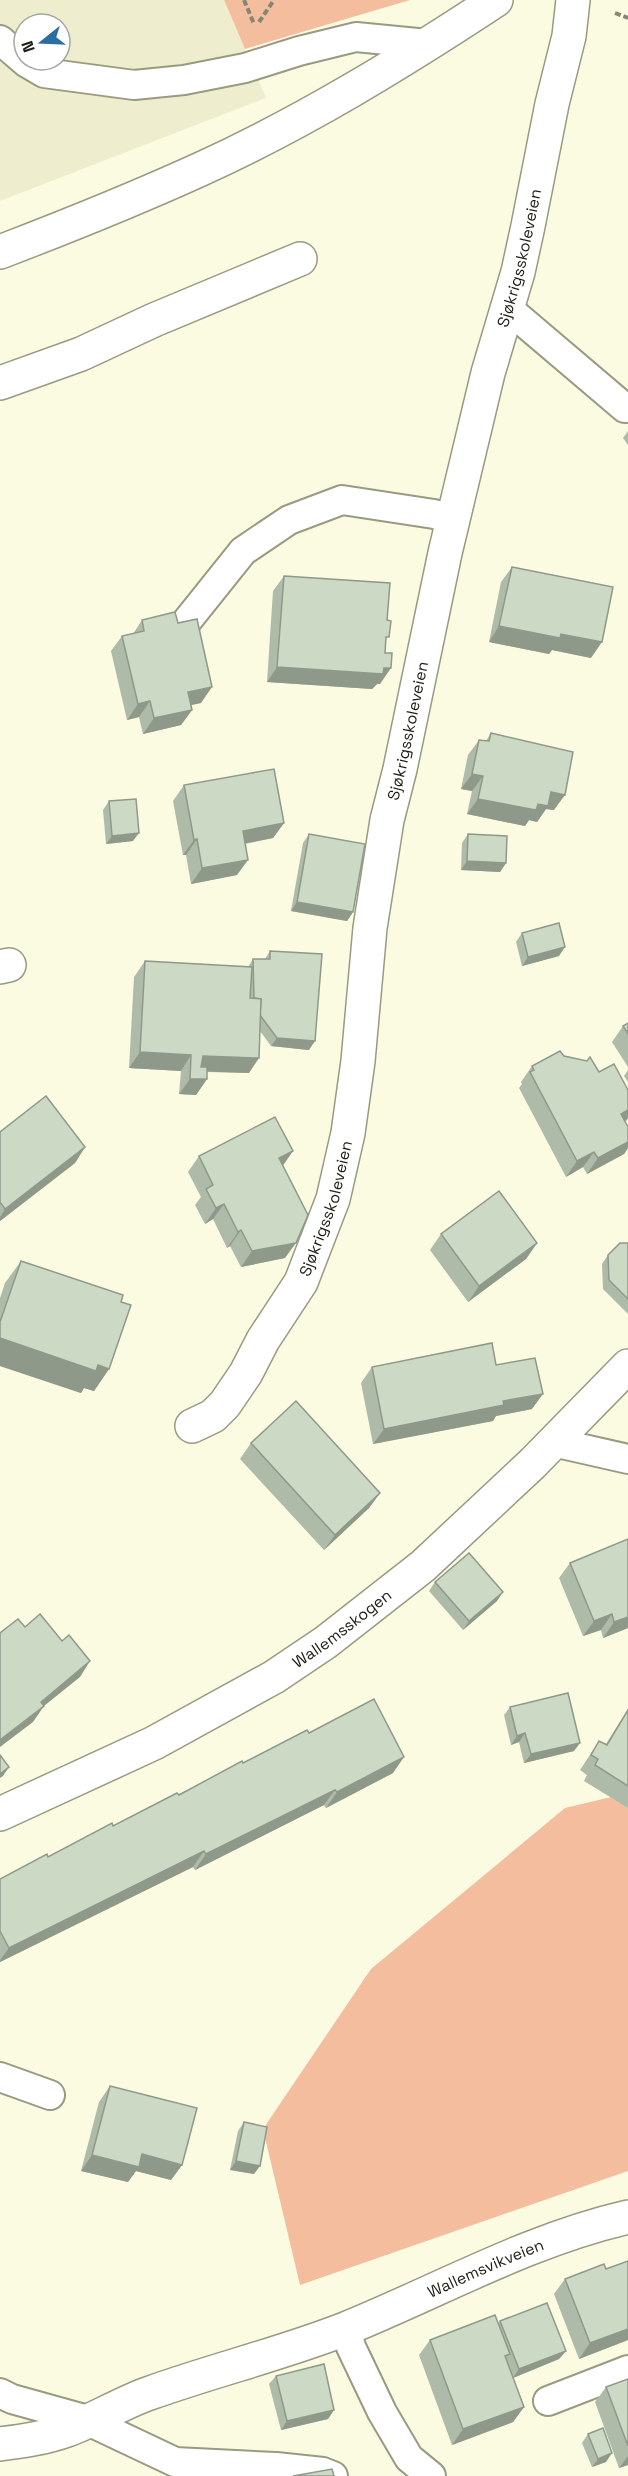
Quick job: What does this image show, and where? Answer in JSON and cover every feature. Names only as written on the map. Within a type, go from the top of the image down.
[{"type":"street","points":[[0,252],[99,214],[203,168],[388,69],[496,0]]},
{"type":"street","name":"Sjøkrigsskoleveien","points":[[192,1426],[213,1416],[225,1404],[246,1373],[263,1341],[301,1282],[333,1199],[348,1133],[358,1061],[370,928],[387,820],[400,769],[442,565],[459,502],[488,373],[518,272],[552,104],[569,36],[573,0]]},
{"type":"street","points":[[0,383],[81,354],[154,320],[300,259]]},
{"type":"street","name":"Wallemsskogen","points":[[0,1814],[81,1778],[174,1732],[274,1677],[326,1642],[423,1566],[553,1442],[628,1365]]},
{"type":"street","name":"Wallemsvikveien","points":[[0,2444],[67,2430],[148,2394],[346,2328],[510,2255],[564,2235],[628,2217]]},
{"type":"lane","points":[[0,40],[27,63],[44,73],[134,85],[184,80],[245,68],[299,51],[356,37],[428,44]]},
{"type":"lane","points":[[506,307],[625,408]]},
{"type":"lane","points":[[187,621],[243,551],[289,520],[342,500],[434,514],[453,520],[459,502]]},
{"type":"lane","points":[[553,1442],[628,1459]]},
{"type":"lane","points":[[0,2077],[50,2095]]},
{"type":"lane","points":[[346,2328],[351,2347],[382,2412],[409,2458],[431,2476]]},
{"type":"lane","points":[[548,2401],[628,2370]]},
{"type":"lane","points":[[0,2393],[88,2421],[175,2462],[276,2467],[323,2472],[333,2476]]},
{"type":"path","points":[[255,27],[274,0]]},
{"type":"shaded area","points":[[0,0],[224,0],[266,98],[0,201]]},
{"type":"shaded area","points":[[224,0],[410,0],[245,49]]},
{"type":"shaded area","points":[[628,1793],[628,2171],[300,2285],[263,2129],[371,1969],[565,1808]]},
{"type":"building","points":[[512,567],[613,587],[602,642],[561,634],[560,638],[499,626]]},
{"type":"building","points":[[284,576],[390,583],[387,620],[391,621],[389,637],[386,637],[385,653],[392,653],[391,668],[384,668],[383,674],[277,667]]},
{"type":"building","points":[[175,612],[178,623],[197,619],[212,687],[188,692],[192,710],[154,718],[150,701],[138,704],[122,636],[144,631],[142,620]]},
{"type":"building","points":[[491,733],[573,752],[565,795],[551,792],[548,806],[538,804],[536,810],[478,799],[483,776],[472,774],[479,740],[489,741]]},
{"type":"building","points":[[274,769],[284,823],[243,831],[248,860],[202,868],[197,839],[194,840],[184,785]]},
{"type":"building","points":[[136,799],[139,833],[112,836],[109,801]]},
{"type":"building","points":[[309,834],[365,844],[353,912],[297,902]]},
{"type":"building","points":[[468,834],[507,836],[506,863],[467,861]]},
{"type":"building","points":[[559,923],[565,947],[528,957],[522,933]]},
{"type":"building","points":[[270,951],[322,954],[315,1041],[277,1038],[260,1015],[261,999],[254,998],[253,959],[270,959]]},
{"type":"building","points":[[145,961],[252,967],[250,998],[261,999],[259,1058],[203,1056],[201,1067],[207,1067],[207,1079],[190,1079],[191,1055],[140,1052]]},
{"type":"building","points":[[628,1023],[628,1034],[623,1026]]},
{"type":"building","points":[[560,1051],[564,1056],[587,1061],[590,1057],[599,1072],[614,1064],[628,1090],[628,1110],[621,1114],[628,1127],[628,1142],[598,1158],[594,1152],[577,1161],[530,1072],[534,1070],[532,1066]]},
{"type":"building","points":[[46,1096],[85,1147],[5,1209],[0,1202],[0,1132]]},
{"type":"building","points":[[275,1117],[293,1151],[279,1158],[308,1215],[296,1243],[252,1251],[241,1230],[238,1232],[224,1204],[216,1208],[206,1189],[213,1185],[199,1156]]},
{"type":"building","points":[[499,1191],[537,1243],[479,1286],[441,1234]]},
{"type":"building","points":[[620,1243],[628,1243],[628,1299],[609,1280],[608,1255]]},
{"type":"building","points":[[21,1261],[123,1295],[121,1302],[131,1305],[109,1369],[98,1365],[96,1371],[0,1338],[0,1322]]},
{"type":"building","points":[[492,1343],[496,1365],[535,1358],[543,1394],[503,1401],[504,1405],[384,1429],[372,1367]]},
{"type":"building","points":[[296,1401],[380,1493],[335,1535],[251,1443]]},
{"type":"building","points":[[628,1539],[628,1617],[614,1622],[612,1614],[594,1621],[570,1563]]},
{"type":"building","points":[[469,1553],[503,1592],[469,1621],[435,1582]]},
{"type":"building","points":[[40,1614],[62,1641],[69,1635],[90,1661],[41,1702],[44,1706],[0,1740],[0,1633],[18,1619],[25,1627]]},
{"type":"building","points":[[568,1693],[580,1743],[531,1754],[525,1733],[517,1736],[510,1707]]},
{"type":"building","points":[[374,1699],[404,1757],[337,1792],[335,1790],[206,1854],[204,1851],[9,1948],[0,1931],[0,1879],[112,1823],[113,1826],[177,1793],[179,1795],[307,1730],[309,1733]]},
{"type":"building","points":[[628,1710],[628,1786],[595,1765],[598,1759],[591,1755],[599,1741],[607,1745]]},
{"type":"building","points":[[0,1755],[9,1767],[0,1774]]},
{"type":"building","points":[[110,2086],[197,2108],[182,2165],[142,2154],[139,2167],[92,2155]]},
{"type":"building","points":[[244,2122],[267,2127],[260,2166],[236,2161]]},
{"type":"building","points":[[628,2261],[628,2329],[590,2343],[565,2279],[604,2264],[606,2269]]},
{"type":"building","points":[[547,2303],[566,2351],[519,2369],[500,2321]]},
{"type":"building","points":[[495,2315],[510,2354],[505,2356],[524,2407],[463,2429],[430,2340]]},
{"type":"building","points":[[324,2364],[334,2410],[287,2421],[276,2376]]},
{"type":"building","points":[[628,2379],[628,2446],[606,2387]]},
{"type":"building","points":[[603,2428],[612,2453],[598,2459],[588,2434]]},
{"type":"building","points":[[332,2469],[334,2476],[293,2476]]}]
